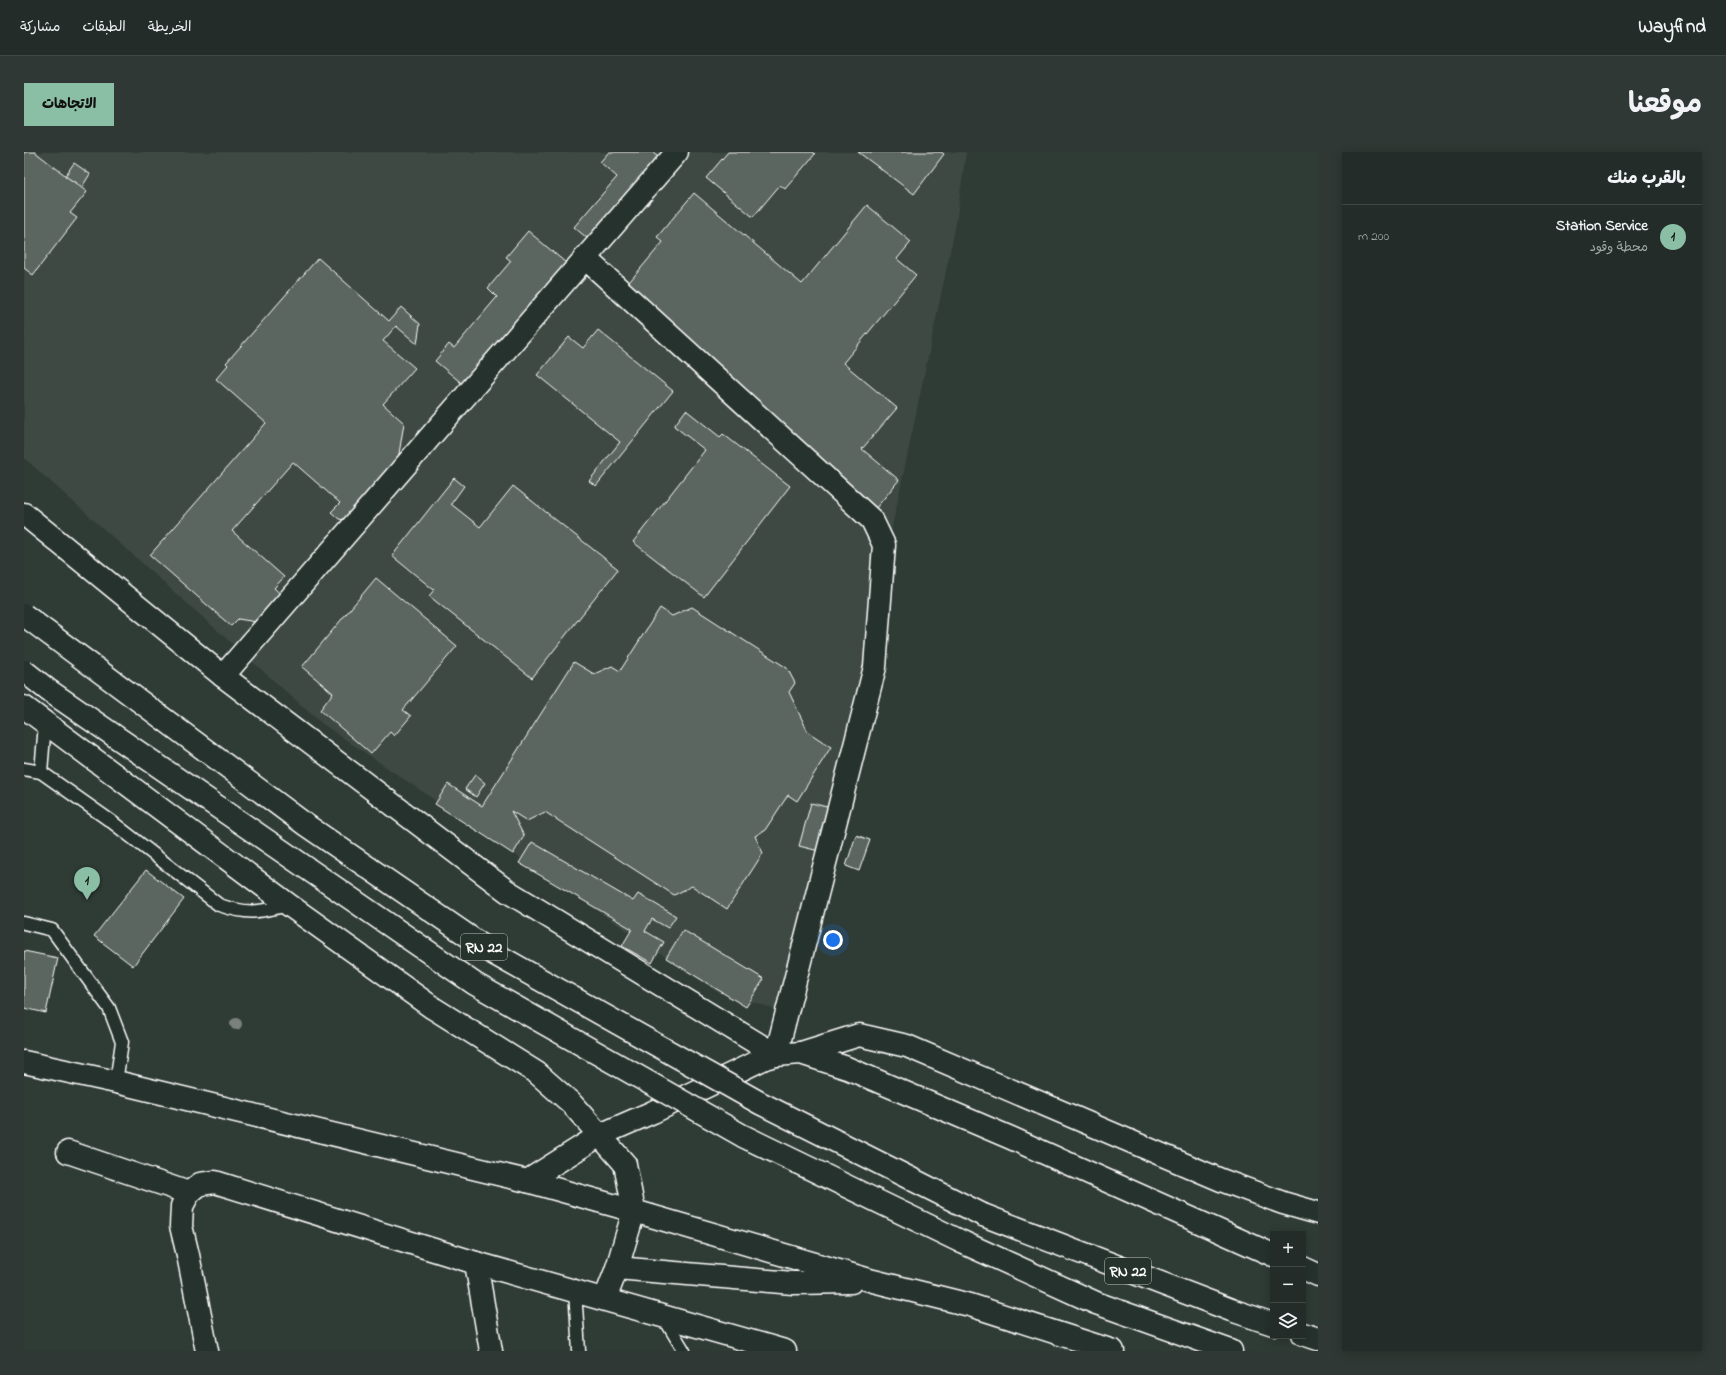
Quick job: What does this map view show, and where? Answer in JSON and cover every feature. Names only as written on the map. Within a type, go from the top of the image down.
[{"type":"main road","points":[[223,676],[677,152]]},
{"type":"main road","points":[[585,258],[872,520],[884,545],[874,667],[776,1055]]},
{"type":"main road","points":[[24,514],[223,676],[507,891],[776,1055]]},
{"type":"main road","name":"RN 22","points":[[24,615],[306,825],[493,953],[760,1103],[983,1215],[1231,1310],[1270,1323]]},
{"type":"main road","name":"RN 22","points":[[24,671],[48,690],[475,984],[743,1136],[962,1242],[1096,1303],[1231,1351]]},
{"type":"main road","points":[[24,707],[289,905],[433,1008],[537,1073],[571,1103],[625,1164],[634,1211],[617,1268],[605,1299]]},
{"type":"main road","points":[[527,1180],[600,1135],[653,1112],[765,1058],[776,1055],[801,1053],[859,1035],[907,1046],[1221,1180],[1318,1213]]},
{"type":"main road","points":[[801,1053],[847,1068],[983,1126],[1270,1254]]},
{"type":"main road","points":[[24,1062],[116,1082],[527,1180],[873,1281],[970,1305],[1113,1351]]},
{"type":"main road","points":[[68,1152],[189,1193]]},
{"type":"main road","points":[[207,1351],[181,1226],[182,1206],[189,1193],[200,1184],[215,1182],[476,1263],[785,1351]]},
{"type":"main road","points":[[476,1263],[490,1351]]},
{"type":"main road","points":[[617,1268],[793,1283],[873,1281]]},
{"type":"main road","points":[[1306,1269],[1318,1275]]},
{"type":"main road","points":[[1306,1335],[1318,1339]]},
{"type":"lane","points":[[41,772],[45,724]]},
{"type":"lane","points":[[24,769],[41,772],[112,822],[219,905],[239,912],[263,912],[289,905]]},
{"type":"lane","points":[[24,924],[52,930],[109,1008],[122,1042],[116,1082]]},
{"type":"lane","points":[[576,1291],[579,1351]]},
{"type":"lane","points":[[663,1316],[684,1351]]},
{"type":"shaded area","points":[[24,152],[966,152],[956,224],[790,1013],[717,992],[321,723],[24,458]]},
{"type":"building","points":[[24,152],[35,152],[87,192],[70,213],[77,218],[33,275],[24,268]]},
{"type":"building","points":[[609,152],[652,152],[665,163],[595,245],[574,227],[617,177],[600,162]]},
{"type":"building","points":[[728,152],[813,152],[815,154],[785,189],[780,185],[753,217],[706,178]]},
{"type":"building","points":[[858,152],[941,152],[944,154],[914,194]]},
{"type":"building","points":[[74,163],[90,174],[82,187],[65,176]]},
{"type":"building","points":[[694,193],[802,284],[867,205],[911,242],[897,259],[916,275],[843,363],[897,408],[862,449],[899,480],[876,508],[619,294],[663,242],[657,237]]},
{"type":"building","points":[[528,231],[572,268],[591,271],[580,284],[569,275],[471,391],[435,361],[449,344],[454,348],[497,297],[488,288],[511,261],[506,257]]},
{"type":"building","points":[[318,258],[389,321],[401,307],[420,324],[417,344],[396,326],[383,341],[415,368],[383,404],[404,423],[396,472],[352,522],[339,519],[331,512],[340,503],[293,462],[232,531],[284,577],[274,588],[286,599],[275,625],[238,619],[231,626],[150,555],[266,423],[216,379],[228,365],[226,363]]},
{"type":"building","points":[[598,330],[673,391],[596,486],[589,481],[620,442],[537,375],[569,337],[583,348]]},
{"type":"building","points":[[686,410],[720,437],[723,434],[790,486],[704,597],[633,542],[705,450],[674,426]]},
{"type":"building","points":[[454,478],[464,486],[451,504],[480,527],[513,486],[618,569],[532,678],[429,596],[434,590],[392,556]]},
{"type":"building","points":[[376,578],[457,646],[403,710],[411,716],[394,736],[390,732],[371,754],[320,710],[333,693],[302,667]]},
{"type":"building","points":[[692,607],[787,668],[795,683],[789,692],[808,732],[831,747],[797,801],[788,795],[765,830],[755,836],[763,853],[727,909],[692,886],[674,895],[545,812],[527,821],[511,811],[524,836],[513,854],[435,804],[448,784],[482,806],[574,662],[594,674],[612,666],[620,671],[660,608],[672,616]]},
{"type":"building","points":[[475,775],[485,783],[476,797],[465,789]]},
{"type":"building","points":[[811,803],[831,808],[819,851],[799,846]]},
{"type":"building","points":[[856,835],[870,840],[859,871],[846,866]]},
{"type":"building","points":[[532,842],[633,901],[638,894],[676,916],[668,928],[652,919],[645,931],[664,942],[652,963],[622,946],[632,929],[519,863]]},
{"type":"building","points":[[146,870],[184,899],[133,966],[94,936]]},
{"type":"building","points":[[683,930],[764,979],[746,1007],[666,958]]},
{"type":"building","points":[[24,951],[58,958],[46,1013],[24,1008]]},
{"type":"place","name":"Station Service","points":[[87,900]]}]
